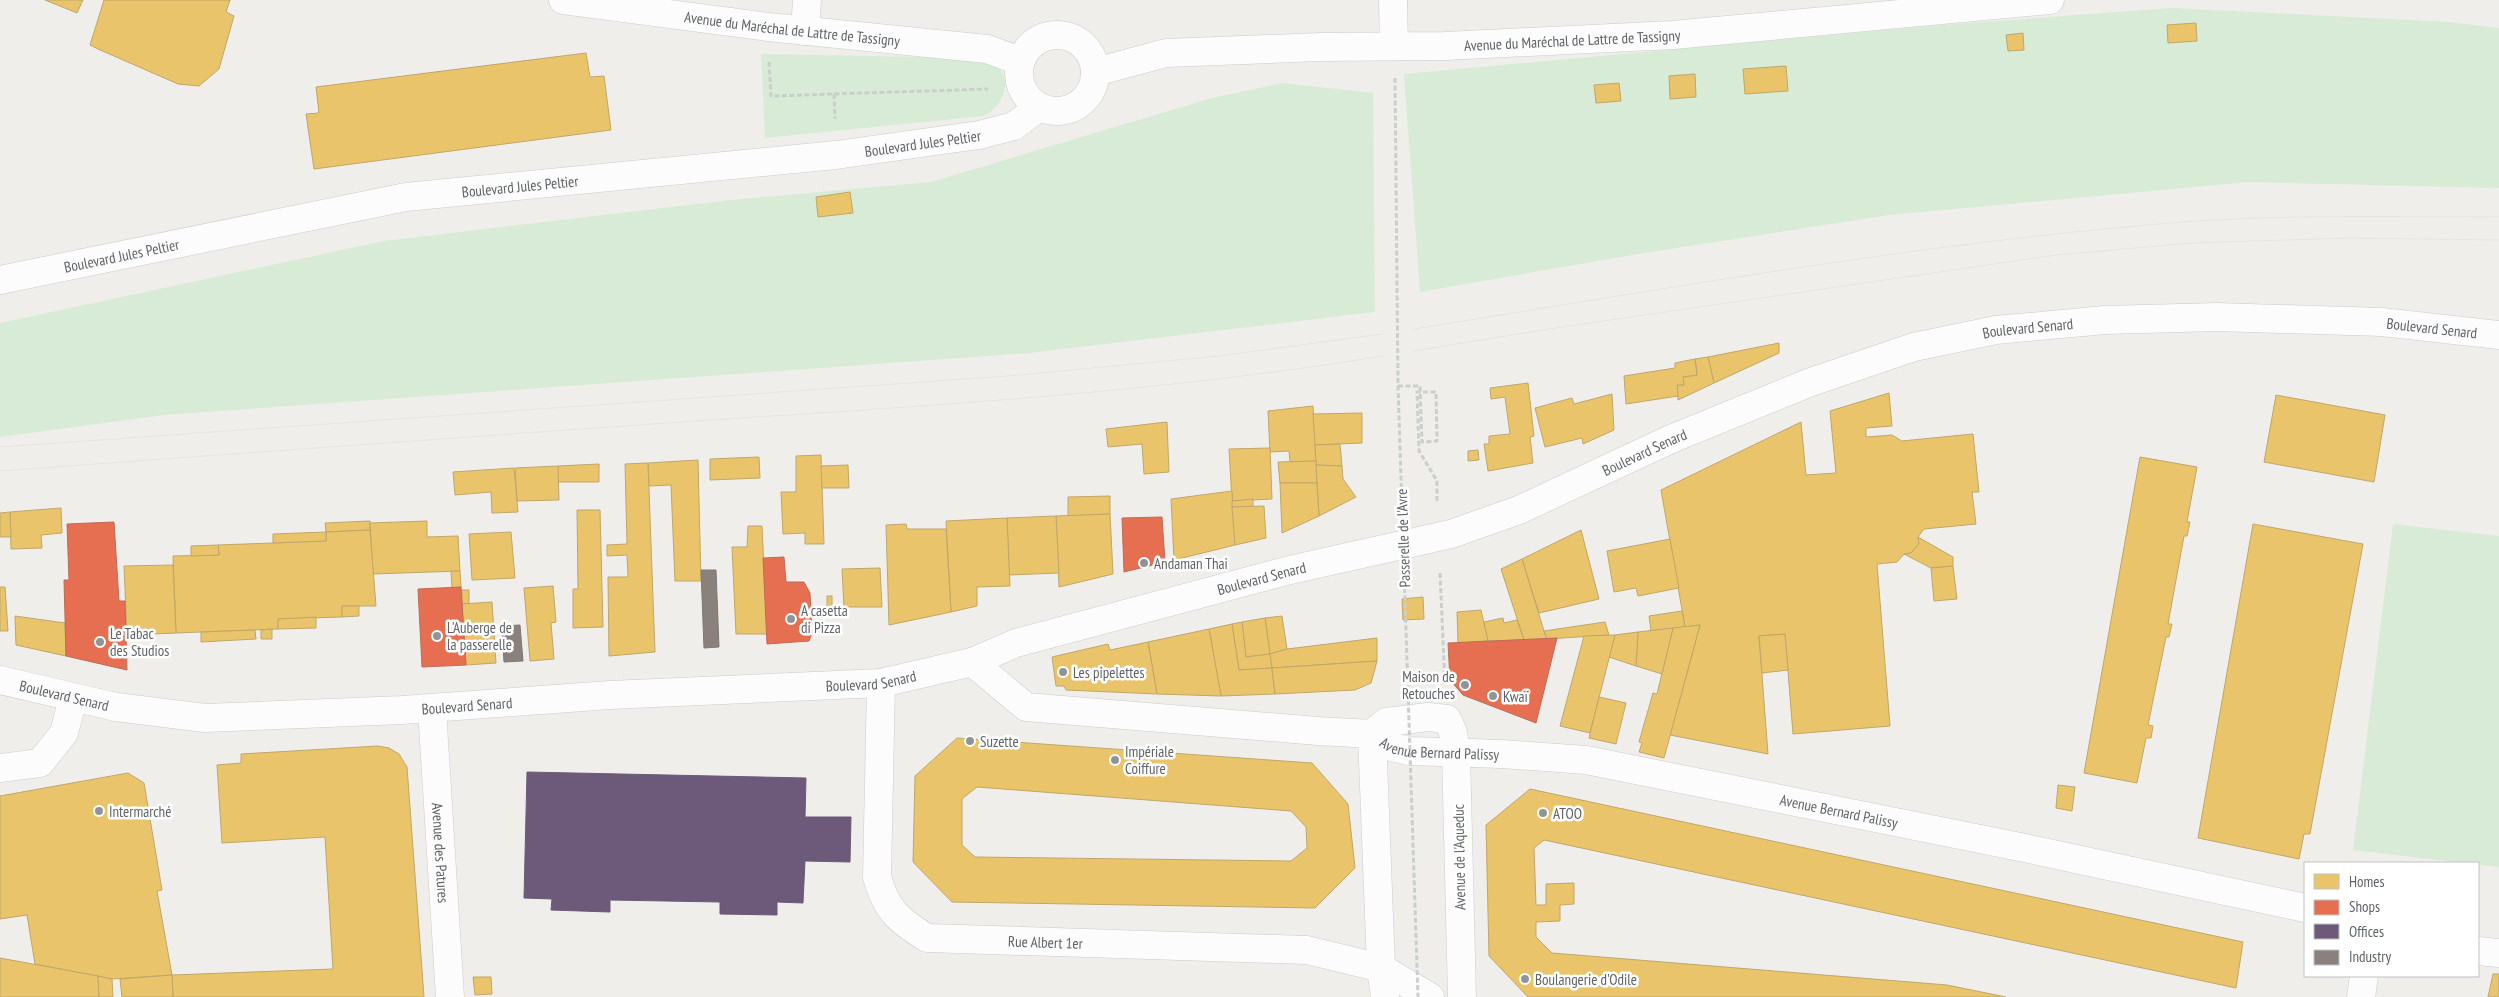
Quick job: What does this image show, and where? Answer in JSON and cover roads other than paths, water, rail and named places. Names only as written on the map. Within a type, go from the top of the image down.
[{"type":"street","name":"Avenue du Maréchal de Lattre de Tassigny","points":[[563,0],[805,31],[987,49],[1020,61]]},
{"type":"street","points":[[805,31],[807,0]]},
{"type":"street","points":[[1393,0],[1394,46]]},
{"type":"street","name":"Avenue du Maréchal de Lattre de Tassigny","points":[[1095,72],[1166,53],[1455,45],[1673,35],[2050,0]]},
{"type":"street","points":[[1068,36],[1087,50],[1095,72],[1093,85],[1077,105],[1064,110],[1051,111],[1039,107],[1028,98],[1021,87],[1019,74],[1020,61],[1026,50],[1045,37],[1068,36]]},
{"type":"street","name":"Boulevard Jules Peltier","points":[[0,280],[406,197],[836,154],[978,135],[1014,126],[1039,107]]},
{"type":"street","name":"Boulevard Senard","points":[[0,680],[116,707],[205,718],[432,708],[610,695],[881,683],[972,662],[1016,643],[1262,577],[1438,538],[1519,510],[1671,439],[1811,382],[1914,347],[1996,330],[2105,320],[2217,317],[2382,322],[2499,334]]},
{"type":"street","name":"Avenue Bernard Palissy","points":[[972,662],[1026,707],[1372,734],[1392,747],[1409,751],[1586,760],[2010,845],[2304,908]]},
{"type":"street","name":"Rue Albert 1er","points":[[881,683],[877,877],[883,898],[893,914],[927,938],[1307,950],[1381,968],[1430,997]]},
{"type":"street","points":[[0,768],[40,763],[64,733],[73,698]]},
{"type":"street","name":"Avenue des Patures","points":[[432,708],[450,997]]},
{"type":"street","name":"Avenue Bernard Palissy","points":[[1372,734],[1386,722],[1428,717],[1447,719]]},
{"type":"street","name":"Avenue de l'Aqueduc","points":[[1447,719],[1452,732],[1456,753],[1462,997]]},
{"type":"street","points":[[1372,734],[1381,968],[1385,997]]},
{"type":"street","points":[[2479,951],[2499,953]]},
{"type":"street","points":[[2361,997],[2364,977]]},
{"type":"tram line","points":[[1414,329],[1697,283],[1885,255],[2075,232],[2252,218],[2499,217]]},
{"type":"tram line","points":[[1414,351],[1542,330],[2056,255],[2192,243],[2348,238],[2499,240]]},
{"type":"tram line","points":[[0,447],[1008,376],[1219,356],[1382,334]]},
{"type":"tram line","points":[[0,471],[1040,397],[1212,380],[1383,356]]},
{"type":"place","name":"Andaman Thai","points":[[1144,563]]},
{"type":"place","name":"A casetta di Pizza","points":[[791,619]]},
{"type":"place","name":"L'Auberge de la passerelle","points":[[437,636]]},
{"type":"place","name":"Le Tabac des Studios","points":[[100,642]]},
{"type":"place","name":"Les pipelettes","points":[[1063,672]]},
{"type":"place","name":"Maison de Retouches","points":[[1465,685]]},
{"type":"place","name":"Kwaï","points":[[1493,696]]},
{"type":"place","name":"Suzette","points":[[970,741]]},
{"type":"place","name":"Impériale Coiffure","points":[[1115,760]]},
{"type":"place","name":"Intermarché","points":[[99,811]]},
{"type":"place","name":"ATOO","points":[[1543,813]]},
{"type":"place","name":"Boulangerie d'Odile","points":[[1525,979]]}]
